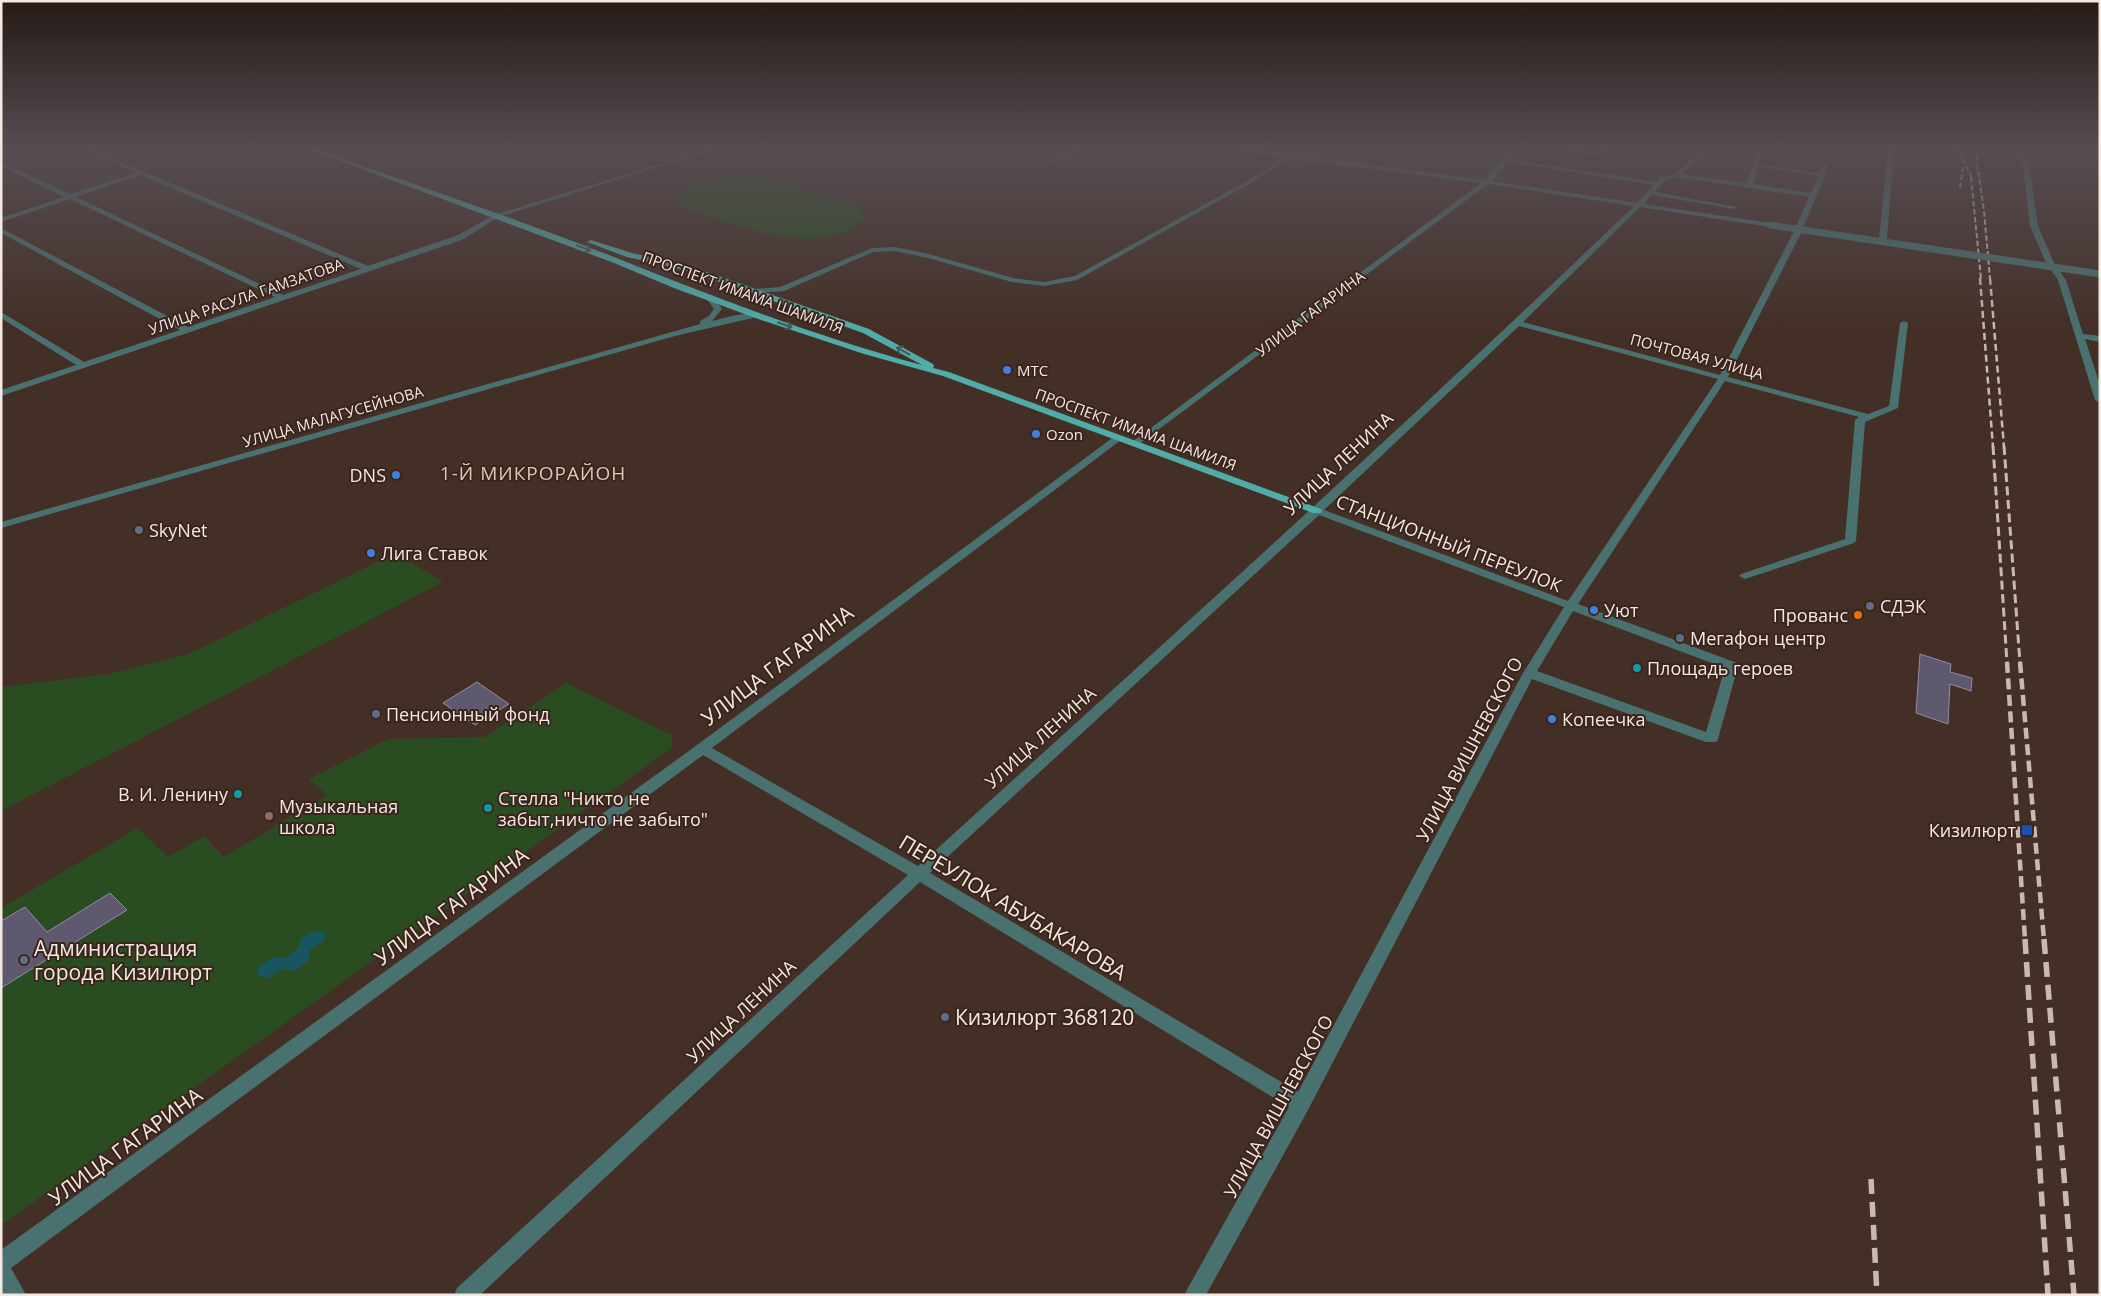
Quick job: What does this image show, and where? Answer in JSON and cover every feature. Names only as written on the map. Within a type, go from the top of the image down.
[{"type":"main road","name":"ПРОСПЕКТ ИМАМА ШАМИЛЯ","points":[[475,208],[617,260],[660,280],[757,316],[910,366],[946,374]]},
{"type":"main road","name":"ПРОСПЕКТ ИМАМА ШАМИЛЯ","points":[[494,208],[630,255],[690,269],[866,331],[946,374],[1316,511]]},
{"type":"main road","points":[[660,280],[660,275],[671,270],[690,269]]},
{"type":"main road","points":[[818,337],[846,336],[851,333],[852,328],[848,325]]},
{"type":"street","points":[[1,220],[35,208]]},
{"type":"street","points":[[92,208],[283,298]]},
{"type":"street","points":[[225,208],[368,269]]},
{"type":"street","name":"УЛИЦА РАСУЛА ГАМЗАТОВА","points":[[1,392],[461,237],[496,216],[521,208]]},
{"type":"street","points":[[754,291],[781,289],[872,250],[895,249],[929,256],[1012,280],[1044,284],[1077,278],[1203,208]]},
{"type":"street","name":"УЛИЦА ГАГАРИНА","points":[[1135,444],[1451,208]]},
{"type":"street","name":"УЛИЦА ЛЕНИНА","points":[[464,1295],[919,874],[1316,511],[1517,323],[1635,208]]},
{"type":"street","points":[[1662,208],[2100,274]]},
{"type":"street","name":"УЛИЦА ВИШНЕВСКОГО","points":[[1194,1295],[1301,1104],[1529,673],[1570,607],[1723,378],[1797,233],[1807,208]]},
{"type":"street","points":[[1883,239],[1886,208]]},
{"type":"street","points":[[2032,208],[2034,226],[2050,263],[2058,273],[2100,400]]},
{"type":"street","points":[[1,230],[187,330]]},
{"type":"street","points":[[788,303],[786,298],[787,292],[795,284]]},
{"type":"street","points":[[672,334],[712,318],[718,309],[710,298]]},
{"type":"street","points":[[1,314],[83,365]]},
{"type":"street","points":[[672,334],[735,318],[757,316]]},
{"type":"street","name":"ПОЧТОВАЯ УЛИЦА","points":[[1517,323],[1869,417]]},
{"type":"street","points":[[1745,576],[1850,541],[1860,420],[1893,408],[1904,323]]},
{"type":"street","name":"УЛИЦА МАЛАГУСЕЙНОВА","points":[[1,525],[672,334]]},
{"type":"street","points":[[2079,336],[2100,339]]},
{"type":"street","name":"УЛИЦА ГАГАРИНА","points":[[1,1263],[702,748],[1118,438]]},
{"type":"street","name":"СТАНЦИОННЫЙ ПЕРЕУЛОК","points":[[1316,511],[1732,666],[1711,739],[1529,673]]},
{"type":"street","name":"ПЕРЕУЛОК АБУБАКАРОВА","points":[[702,748],[919,874],[1301,1104]]},
{"type":"street","points":[[1,1272],[16,1295]]},
{"type":"green space","points":[[686,208],[859,208],[866,217],[848,231],[826,238],[802,239],[777,236]]},
{"type":"green space","points":[[396,553],[443,582],[1,811],[1,687],[109,674],[189,654]]},
{"type":"green space","points":[[566,683],[672,735],[672,748],[4,1223],[1,1219],[1,908],[138,828],[168,857],[204,836],[224,857],[327,795],[309,779],[388,739],[485,737]]},
{"type":"water","points":[[313,931],[326,932],[324,941],[310,950],[309,960],[294,971],[282,969],[269,978],[258,976],[258,967],[273,957],[285,958],[298,949],[300,939]]},
{"type":"building","points":[[1920,654],[1951,664],[1950,672],[1972,678],[1971,691],[1950,684],[1948,724],[1916,713]]},
{"type":"building","points":[[477,682],[509,704],[475,725],[443,703]]},
{"type":"building","name":"Администрация города Кизилюрт","points":[[110,893],[127,910],[1,988],[1,921],[25,907],[47,932]]},
{"type":"railway","points":[[1974,208],[1981,279]]},
{"type":"railway","points":[[1984,208],[1990,279]]},
{"type":"railway","points":[[1980,278],[1993,447]]},
{"type":"railway","points":[[1990,278],[2004,447]]},
{"type":"railway","points":[[1993,446],[2007,663]]},
{"type":"railway","points":[[2004,446],[2020,663]]},
{"type":"railway","points":[[2007,662],[2025,940]]},
{"type":"railway","points":[[2020,662],[2044,940]]},
{"type":"railway","points":[[2025,939],[2048,1295]]},
{"type":"railway","points":[[2044,939],[2074,1295]]},
{"type":"railway","points":[[1871,1179],[1877,1295]]},
{"type":"place","name":"МТС","points":[[1007,370]]},
{"type":"place","name":"Ozon","points":[[1036,434]]},
{"type":"place","name":"DNS","points":[[396,475]]},
{"type":"place","name":"SkyNet","points":[[139,530]]},
{"type":"place","name":"Лига Ставок","points":[[371,553]]},
{"type":"place","name":"СДЭК","points":[[1870,606]]},
{"type":"place","name":"Уют","points":[[1594,610]]},
{"type":"place","name":"Прованс","points":[[1858,615]]},
{"type":"place","name":"Мегафон центр","points":[[1680,638]]},
{"type":"place","name":"Площадь героев","points":[[1637,668]]},
{"type":"place","name":"Пенсионный фонд","points":[[376,714]]},
{"type":"place","name":"Копеечка","points":[[1552,719]]},
{"type":"place","name":"В. И. Ленину","points":[[238,794]]},
{"type":"place","name":"Стелла \"Никто не забыт,ничто не забыто\"","points":[[488,808]]},
{"type":"place","name":"Музыкальная школа","points":[[269,816]]},
{"type":"place","name":"Кизилюрт","points":[[2027,830]]},
{"type":"place","name":"Администрация города Кизилюрт","points":[[24,960]]},
{"type":"place","name":"Кизилюрт 368120","points":[[945,1017]]},
{"type":"district","name":"1-Й МИКРОРАЙОН","points":[[533,473]]}]
